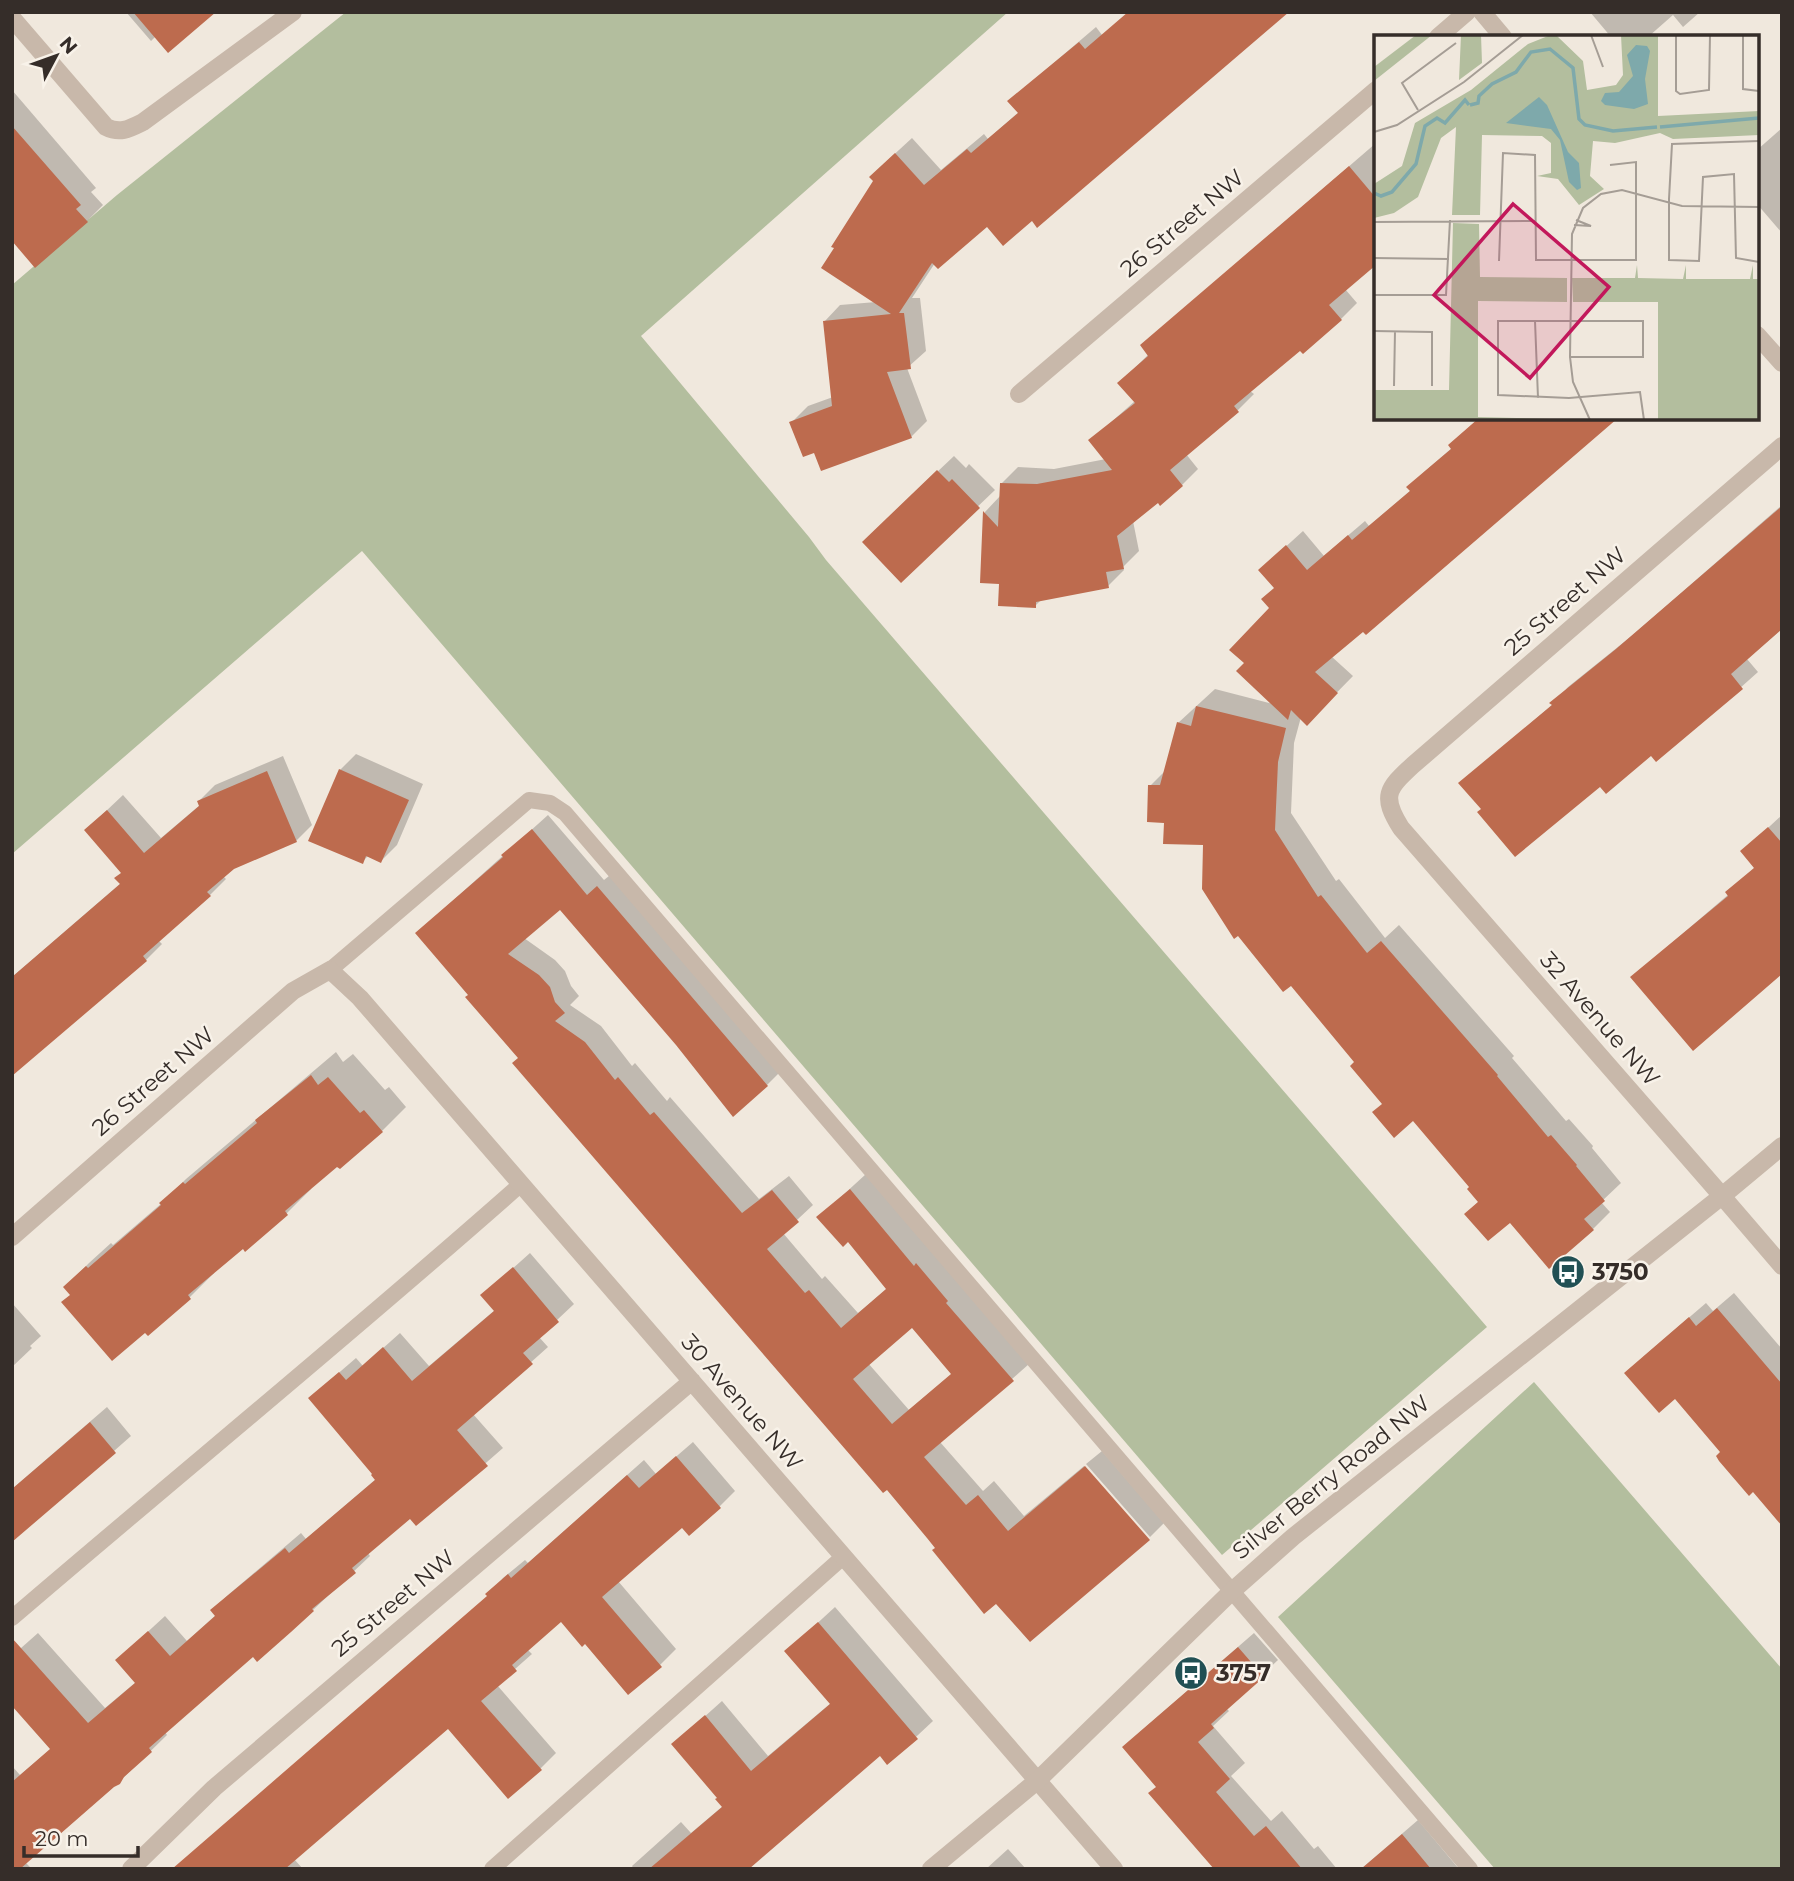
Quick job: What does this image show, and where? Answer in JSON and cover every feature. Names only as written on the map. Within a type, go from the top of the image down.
[{"type":"street","points":[[12,18],[106,127],[115,132],[128,130],[143,122],[293,12]]},
{"type":"street","points":[[1440,35],[1466,12]]},
{"type":"street","points":[[1482,12],[1501,35]]},
{"type":"street","name":"26 Street NW","points":[[1020,394],[1374,92]]},
{"type":"street","points":[[1759,337],[1782,363]]},
{"type":"street","name":"25 Street NW","points":[[1387,800],[1395,781],[1782,446]]},
{"type":"street","name":"32 Avenue NW","points":[[1387,800],[1401,828],[1782,1266]]},
{"type":"street","name":"26 Street NW","points":[[12,1237],[293,991],[330,970]]},
{"type":"street","name":"30 Avenue NW","points":[[330,970],[360,998],[1114,1869]]},
{"type":"street","name":"Silver Berry Road NW","points":[[931,1869],[1038,1780],[1231,1592],[1293,1537],[1782,1146]]},
{"type":"street","name":"25 Street NW","points":[[131,1869],[214,1788],[692,1381]]},
{"type":"lane","points":[[330,970],[528,800],[550,803],[565,813],[1470,1869]]},
{"type":"lane","points":[[12,1618],[521,1184]]},
{"type":"lane","points":[[492,1869],[843,1557]]},
{"type":"green space","points":[[346,12],[1008,12],[641,336],[826,560],[1487,1327],[1222,1555],[362,551],[12,854],[12,285],[117,195]]},
{"type":"green space","points":[[1534,1382],[1782,1669],[1782,1869],[1495,1869],[1278,1617]]},
{"type":"building","points":[[133,12],[216,12],[168,53]]},
{"type":"building","points":[[1128,12],[1289,12],[1037,228],[1032,221],[1003,246],[987,227],[938,269],[932,263],[899,313],[904,313],[911,369],[887,372],[912,438],[821,471],[814,453],[803,457],[789,422],[832,406],[823,321],[891,314],[821,268],[834,248],[831,247],[873,181],[869,177],[895,153],[924,185],[967,149],[971,153],[1018,113],[1007,101],[1079,42],[1085,49]]},
{"type":"building","points":[[12,126],[81,205],[76,209],[88,222],[35,268],[12,241]]},
{"type":"building","points":[[1349,166],[1374,196],[1374,267],[1329,305],[1342,320],[1303,354],[1300,351],[1234,406],[1239,412],[1170,470],[1183,486],[1117,536],[1124,569],[1106,572],[1109,588],[1036,602],[1036,608],[998,606],[999,584],[980,583],[983,511],[998,527],[1000,483],[1037,484],[1112,470],[1088,440],[1135,403],[1117,383],[1148,356],[1140,345]]},
{"type":"building","points":[[1477,420],[1616,420],[1366,635],[1363,632],[1315,672],[1338,693],[1307,726],[1291,710],[1288,720],[1236,671],[1244,663],[1229,650],[1269,608],[1261,599],[1274,588],[1258,570],[1286,545],[1307,570],[1348,535],[1352,540],[1410,491],[1406,487],[1451,449],[1448,445]]},
{"type":"building","points":[[937,470],[949,482],[952,479],[980,508],[901,583],[862,542]]},
{"type":"building","points":[[1782,506],[1782,629],[1731,674],[1743,689],[1656,762],[1651,756],[1606,794],[1600,787],[1515,857],[1477,812],[1481,809],[1458,783]]},
{"type":"building","points":[[1196,706],[1286,728],[1278,762],[1275,830],[1318,897],[1321,895],[1367,953],[1381,941],[1498,1075],[1548,1137],[1551,1135],[1577,1165],[1605,1201],[1584,1219],[1594,1230],[1549,1269],[1510,1223],[1488,1241],[1464,1214],[1478,1202],[1467,1189],[1469,1187],[1413,1121],[1394,1138],[1372,1112],[1382,1104],[1350,1066],[1354,1062],[1291,986],[1283,992],[1238,936],[1234,939],[1202,889],[1203,845],[1163,844],[1164,823],[1147,822],[1148,785],[1160,785],[1177,722],[1191,726]]},
{"type":"building","points":[[339,769],[409,800],[381,863],[366,856],[363,864],[308,841]]},
{"type":"building","points":[[267,771],[297,842],[234,869],[207,892],[211,896],[143,956],[147,961],[12,1076],[12,977],[120,884],[114,878],[121,873],[84,830],[107,810],[144,853],[199,806],[197,801]]},
{"type":"building","points":[[1768,827],[1782,843],[1782,974],[1693,1051],[1630,977],[1728,896],[1725,892],[1754,868],[1740,851]]},
{"type":"building","points":[[532,829],[587,895],[597,886],[768,1086],[733,1117],[676,1045],[560,910],[508,954],[539,975],[550,987],[555,1002],[565,1013],[555,1021],[585,1042],[615,1080],[618,1077],[650,1115],[654,1112],[742,1213],[772,1190],[799,1222],[767,1249],[805,1293],[809,1290],[841,1328],[886,1289],[848,1242],[843,1247],[816,1217],[850,1189],[914,1266],[916,1263],[948,1301],[946,1303],[1014,1381],[924,1457],[966,1505],[978,1495],[1008,1531],[1085,1466],[1150,1540],[1030,1642],[996,1604],[984,1614],[887,1490],[883,1493],[512,1063],[518,1058],[465,997],[468,995],[415,933],[503,857],[501,855]],"holes":[[[912,1328],[951,1374],[892,1424],[853,1379]]]},
{"type":"building","points":[[311,1075],[318,1085],[328,1077],[360,1113],[364,1110],[383,1132],[285,1211],[288,1215],[245,1252],[243,1249],[188,1295],[191,1299],[148,1336],[145,1333],[112,1361],[61,1302],[70,1295],[63,1287],[161,1205],[159,1203],[183,1182],[185,1184],[257,1123],[255,1120]]},
{"type":"building","points":[[513,1267],[559,1322],[523,1353],[533,1364],[457,1430],[488,1466],[416,1526],[410,1519],[352,1568],[356,1573],[312,1609],[314,1611],[291,1632],[257,1662],[253,1657],[149,1748],[152,1752],[124,1777],[120,1784],[20,1869],[12,1869],[12,1782],[50,1749],[12,1706],[12,1638],[88,1723],[135,1683],[115,1660],[148,1631],[170,1656],[215,1616],[210,1610],[285,1548],[289,1553],[375,1480],[308,1398],[339,1372],[346,1380],[383,1347],[412,1381],[494,1311],[480,1295]]},
{"type":"building","points":[[1717,1308],[1782,1384],[1782,1526],[1753,1492],[1749,1496],[1719,1461],[1716,1456],[1720,1452],[1675,1399],[1659,1413],[1624,1373],[1689,1317],[1696,1326]]},
{"type":"building","points":[[90,1422],[116,1453],[12,1542],[12,1489]]},
{"type":"building","points":[[676,1456],[721,1508],[689,1536],[682,1528],[602,1597],[662,1667],[628,1695],[585,1644],[582,1647],[561,1622],[512,1665],[517,1671],[481,1701],[542,1770],[508,1799],[448,1729],[285,1869],[172,1869],[487,1596],[485,1594],[508,1574],[511,1578],[627,1475],[639,1488]]},
{"type":"building","points":[[818,1622],[918,1739],[887,1765],[880,1756],[749,1869],[649,1869],[722,1807],[671,1744],[705,1715],[751,1771],[830,1704],[784,1651]]},
{"type":"building","points":[[1238,1647],[1264,1677],[1211,1724],[1214,1728],[1198,1742],[1230,1779],[1216,1792],[1254,1836],[1266,1826],[1302,1869],[1214,1869],[1148,1793],[1156,1787],[1122,1747]]},
{"type":"building","points":[[1402,1834],[1431,1869],[1361,1869]]},
{"type":"place","name":"3750","points":[[1568,1272]]},
{"type":"place","name":"3757","points":[[1191,1673]]}]
